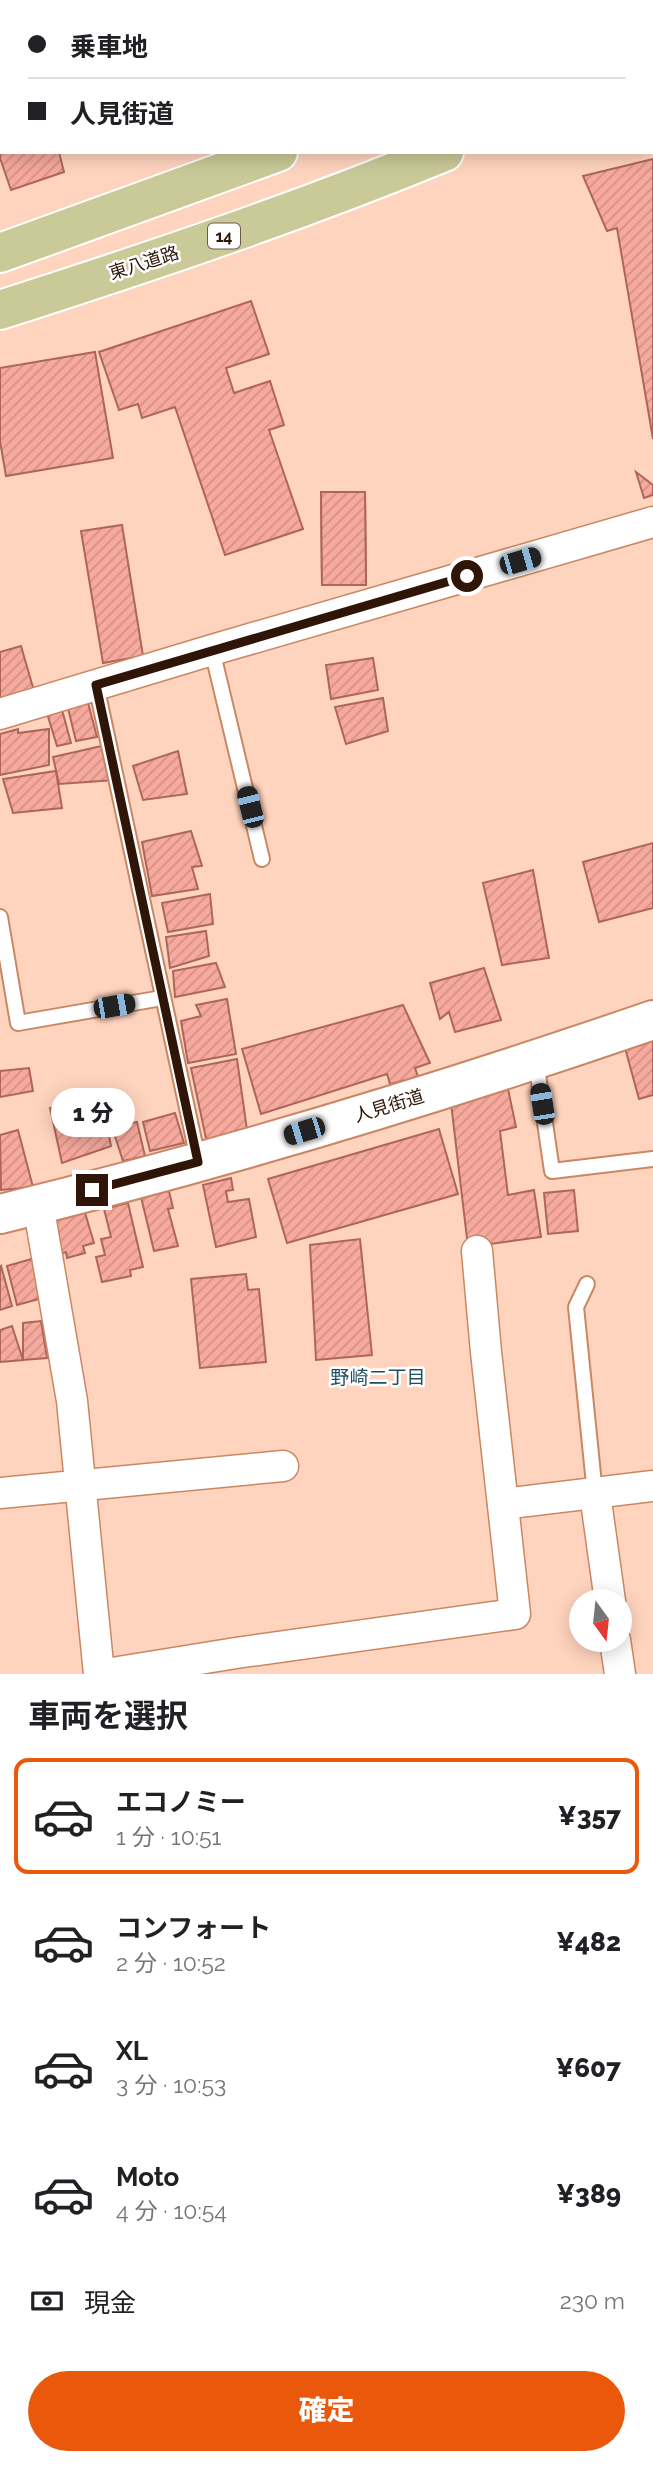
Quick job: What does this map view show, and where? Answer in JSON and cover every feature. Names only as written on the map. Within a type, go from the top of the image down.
[{"type":"main road","points":[[0,253],[272,154]]},
{"type":"main road","name":"東八道路","points":[[0,310],[172,255],[348,191],[438,154]]},
{"type":"main road","name":"人見街道","points":[[0,1214],[198,1162],[355,1116],[536,1060],[653,1020]]},
{"type":"street","points":[[0,714],[653,522]]},
{"type":"street","points":[[38,1204],[72,1401],[99,1674]]},
{"type":"street","points":[[106,1674],[237,1663],[515,1614],[477,1251]]},
{"type":"street","points":[[0,1493],[283,1466]]},
{"type":"street","points":[[503,1504],[653,1486]]},
{"type":"street","points":[[595,1494],[608,1589]]},
{"type":"street","points":[[617,1652],[620,1674]]},
{"type":"lane","points":[[212,650],[262,859]]},
{"type":"lane","points":[[96,685],[198,1162]]},
{"type":"lane","points":[[0,917],[18,1023],[162,998]]},
{"type":"lane","points":[[536,1060],[552,1171],[653,1159]]},
{"type":"lane","points":[[587,1284],[576,1307],[595,1494]]},
{"type":"building","points":[[0,154],[60,154],[64,172],[11,190]]},
{"type":"building","points":[[653,159],[653,439],[617,228],[607,231],[583,176]]},
{"type":"building","points":[[251,301],[269,354],[226,368],[234,393],[270,381],[284,425],[269,430],[303,529],[225,555],[175,407],[142,418],[138,404],[119,410],[99,352]]},
{"type":"building","points":[[95,352],[113,458],[6,476],[0,441],[0,368]]},
{"type":"building","points":[[636,472],[653,485],[653,495],[644,498]]},
{"type":"building","points":[[321,492],[365,492],[366,585],[322,585]]},
{"type":"building","points":[[321,492],[365,492],[366,585],[322,585]]},
{"type":"building","points":[[122,525],[143,656],[103,663],[81,531]]},
{"type":"building","points":[[21,646],[34,691],[0,705],[0,652]]},
{"type":"building","points":[[373,658],[378,690],[331,699],[326,665]]},
{"type":"building","points":[[383,698],[388,731],[346,744],[335,707]]},
{"type":"building","points":[[87,699],[97,737],[76,741],[67,704]]},
{"type":"building","points":[[61,706],[71,743],[57,746],[46,710]]},
{"type":"building","points":[[18,729],[18,733],[49,729],[49,765],[0,775],[0,734]]},
{"type":"building","points":[[106,745],[115,780],[59,784],[53,757]]},
{"type":"building","points":[[178,751],[187,794],[143,800],[133,766]]},
{"type":"building","points":[[56,771],[62,808],[13,813],[3,779]]},
{"type":"building","points":[[191,831],[202,866],[192,867],[198,889],[152,896],[142,842]]},
{"type":"building","points":[[653,843],[653,908],[599,922],[583,862]]},
{"type":"building","points":[[533,870],[549,958],[502,965],[483,883]]},
{"type":"building","points":[[210,894],[213,924],[168,932],[162,903]]},
{"type":"building","points":[[206,931],[209,956],[170,968],[166,937]]},
{"type":"building","points":[[216,963],[225,987],[175,997],[173,971]]},
{"type":"building","points":[[484,968],[501,1020],[455,1032],[449,1012],[440,1019],[430,983]]},
{"type":"building","points":[[227,999],[236,1054],[188,1063],[181,1021],[201,1016],[196,1005]]},
{"type":"building","points":[[403,1005],[430,1063],[415,1068],[418,1077],[390,1084],[387,1074],[261,1114],[242,1049]]},
{"type":"building","points":[[653,1040],[653,1095],[639,1099],[625,1048]]},
{"type":"building","points":[[237,1059],[247,1130],[207,1143],[191,1068]]},
{"type":"building","points":[[29,1068],[33,1091],[0,1097],[0,1071]]},
{"type":"building","points":[[508,1089],[516,1127],[500,1131],[508,1195],[534,1190],[541,1237],[468,1247],[451,1103]]},
{"type":"building","points":[[102,1099],[111,1146],[62,1163],[50,1108]]},
{"type":"building","points":[[175,1113],[184,1143],[150,1151],[143,1122]]},
{"type":"building","points":[[137,1122],[145,1156],[123,1161],[112,1127]]},
{"type":"building","points":[[439,1129],[458,1194],[287,1243],[268,1179]]},
{"type":"building","points":[[18,1130],[33,1187],[1,1190],[0,1135]]},
{"type":"building","points":[[231,1178],[233,1190],[226,1191],[228,1202],[249,1199],[256,1237],[216,1247],[203,1185]]},
{"type":"building","points":[[574,1190],[578,1231],[548,1234],[544,1193]]},
{"type":"building","points":[[169,1191],[173,1208],[168,1209],[178,1246],[154,1251],[141,1197]]},
{"type":"building","points":[[128,1203],[143,1267],[130,1270],[131,1276],[102,1282],[96,1257],[105,1255],[101,1239],[111,1237],[104,1209]]},
{"type":"building","points":[[83,1206],[94,1243],[83,1246],[85,1253],[67,1258],[66,1252],[54,1256],[43,1218]]},
{"type":"building","points":[[360,1239],[372,1355],[316,1360],[310,1245]]},
{"type":"building","points":[[35,1258],[46,1297],[17,1305],[7,1266]]},
{"type":"building","points":[[0,1267],[12,1306],[0,1310]]},
{"type":"building","points":[[246,1274],[248,1290],[259,1289],[266,1362],[200,1368],[191,1279]]},
{"type":"building","points":[[41,1321],[47,1358],[23,1360],[23,1323]]},
{"type":"building","points":[[12,1326],[23,1360],[0,1362],[0,1330]]},
{"type":"district","name":"野崎二丁目","points":[[378,1377]]},
{"type":"route","points":[[92,1190],[198,1162],[96,685],[467,576]]}]
